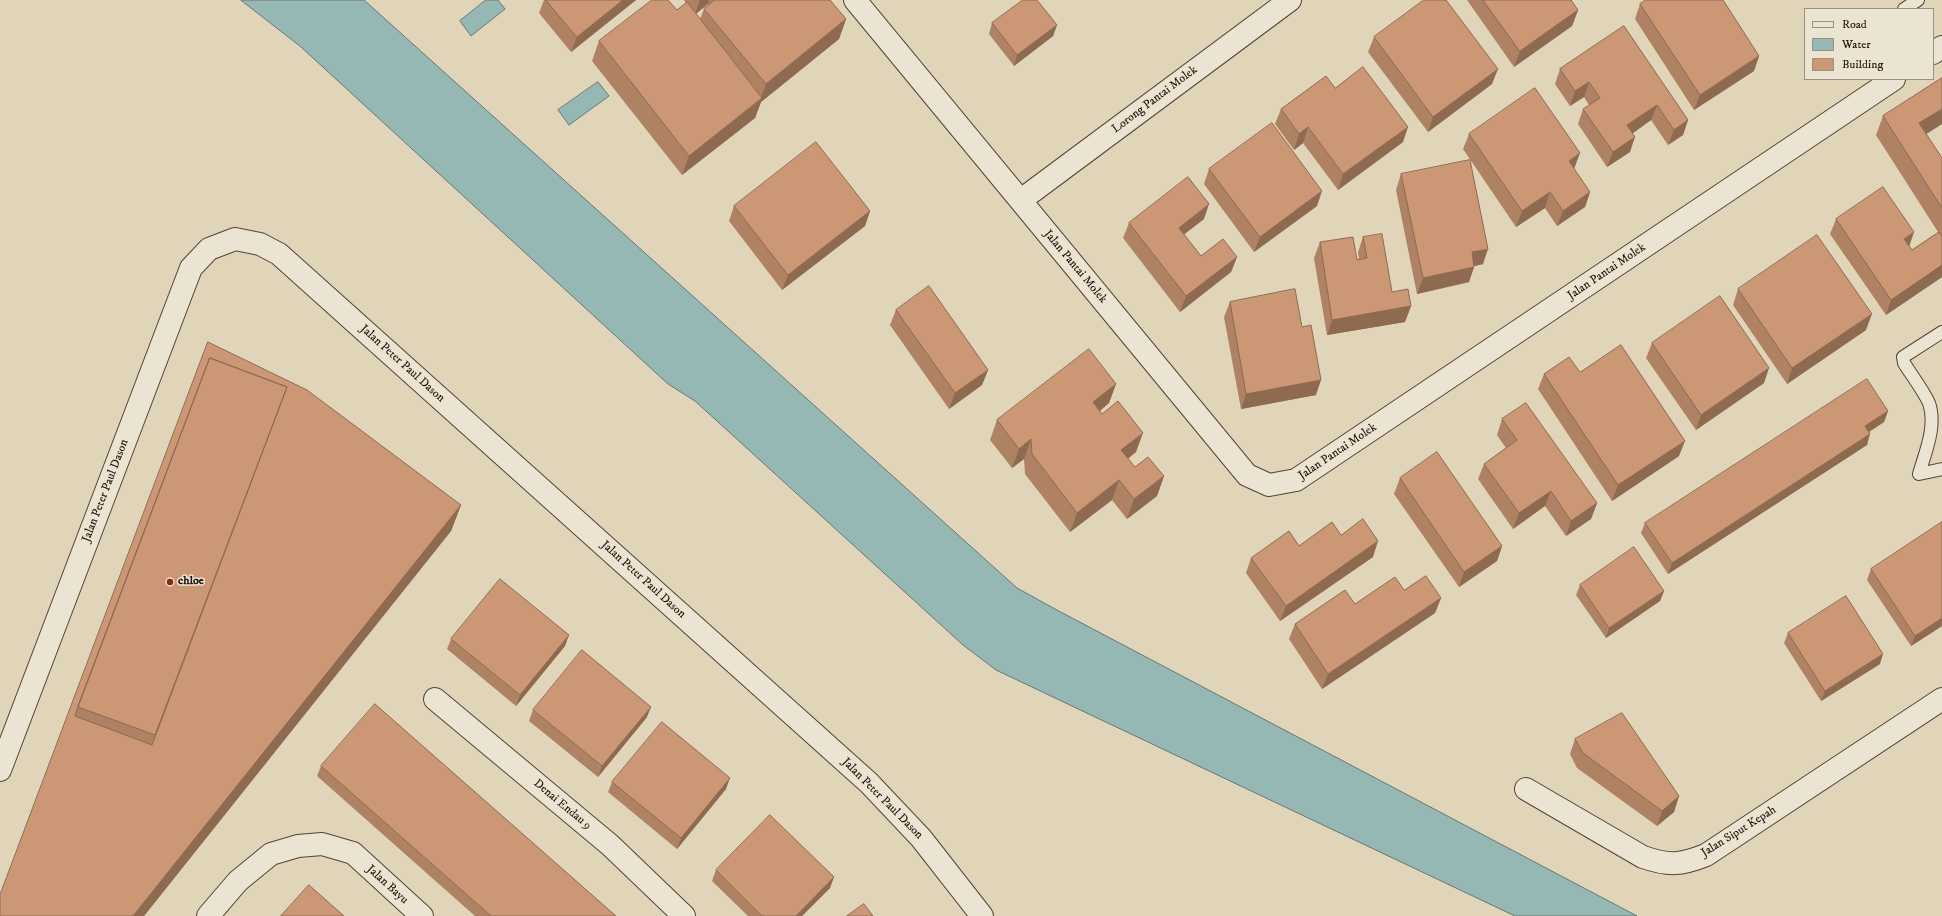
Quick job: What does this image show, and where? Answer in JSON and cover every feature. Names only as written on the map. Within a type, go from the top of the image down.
[{"type":"street","name":"Jalan Pantai Molek","points":[[855,0],[1247,475],[1269,485],[1296,480],[1893,80]]},
{"type":"street","name":"Lorong Pantai Molek","points":[[1020,200],[1290,0]]},
{"type":"street","name":"Jalan Peter Paul Dason","points":[[0,770],[191,268],[209,249],[235,239],[260,244],[279,254],[863,777],[921,838],[982,916]]},
{"type":"street","name":"Denai Endau 9","points":[[435,699],[610,845],[684,916]]},
{"type":"street","name":"Jalan Siput Kepah","points":[[1526,789],[1643,857],[1664,864],[1686,863],[1706,855],[1942,699]]},
{"type":"street","name":"Jalan Bayu","points":[[208,916],[238,881],[271,854],[298,846],[322,844],[353,853],[422,916]]},
{"type":"lane","points":[[1906,8],[1918,0]]},
{"type":"lane","points":[[1942,332],[1904,357],[1904,363],[1929,404],[1931,416],[1931,430],[1919,474],[1942,469]]},
{"type":"water","points":[[241,0],[364,0],[1017,588],[1637,916],[1515,916],[996,670],[963,645],[695,401],[668,384],[301,47]]},
{"type":"water","points":[[486,0],[498,0],[505,9],[471,36],[460,21]]},
{"type":"water","points":[[598,82],[609,96],[569,125],[558,110]]},
{"type":"building","points":[[546,0],[623,0],[577,37]]},
{"type":"building","points":[[652,0],[668,0],[677,10],[687,2],[762,98],[689,156],[599,41]]},
{"type":"building","points":[[715,0],[830,0],[846,19],[766,84],[704,9]]},
{"type":"building","points":[[1023,0],[1037,0],[1057,25],[1017,55],[992,23]]},
{"type":"building","points":[[1424,0],[1446,0],[1498,69],[1433,117],[1374,37]]},
{"type":"building","points":[[1483,0],[1571,0],[1578,10],[1520,51]]},
{"type":"building","points":[[1646,0],[1723,0],[1759,56],[1700,95],[1640,4]]},
{"type":"building","points":[[1624,26],[1688,120],[1674,130],[1657,105],[1627,125],[1635,137],[1613,152],[1583,109],[1600,98],[1589,82],[1575,91],[1560,69]]},
{"type":"building","points":[[1363,67],[1408,127],[1343,174],[1308,127],[1299,134],[1281,109],[1326,76],[1335,88]]},
{"type":"building","points":[[1942,78],[1942,109],[1919,123],[1942,158],[1942,208],[1883,116]]},
{"type":"building","points":[[1535,88],[1580,153],[1569,161],[1590,192],[1563,211],[1550,192],[1522,211],[1469,134]]},
{"type":"building","points":[[1272,123],[1322,191],[1260,237],[1209,169]]},
{"type":"building","points":[[816,142],[870,211],[788,275],[734,206]]},
{"type":"building","points":[[1470,160],[1488,249],[1472,252],[1474,267],[1423,278],[1401,174]]},
{"type":"building","points":[[1188,177],[1209,204],[1179,228],[1201,256],[1223,239],[1237,257],[1186,296],[1129,223]]},
{"type":"building","points":[[1883,187],[1914,232],[1904,239],[1912,250],[1939,232],[1942,237],[1942,265],[1891,300],[1836,219]]},
{"type":"building","points":[[1382,234],[1392,292],[1408,289],[1411,306],[1332,320],[1320,242],[1353,237],[1357,260],[1367,258],[1363,237]]},
{"type":"building","points":[[1817,235],[1872,314],[1792,368],[1738,289]]},
{"type":"building","points":[[929,286],[988,370],[955,393],[896,310]]},
{"type":"building","points":[[1295,289],[1302,327],[1311,325],[1321,380],[1246,394],[1230,302]]},
{"type":"building","points":[[1720,296],[1769,368],[1701,415],[1652,343]]},
{"type":"building","points":[[208,342],[307,390],[461,505],[133,916],[0,916],[0,895]],"holes":[[[210,358],[287,387],[152,745],[75,716]]]},
{"type":"building","points":[[1621,345],[1685,441],[1618,485],[1544,374],[1569,357],[1580,372]]},
{"type":"building","points":[[1089,349],[1116,384],[1093,402],[1102,414],[1118,401],[1143,433],[1121,450],[1135,467],[1148,457],[1164,476],[1134,499],[1119,480],[1077,513],[1032,454],[1031,439],[1019,449],[997,420]]},
{"type":"building","name":"chloe","points":[[210,358],[287,387],[155,735],[78,707]]},
{"type":"building","points":[[1867,379],[1888,411],[1865,426],[1870,434],[1672,563],[1645,523]]},
{"type":"building","points":[[1526,403],[1597,503],[1571,521],[1551,491],[1519,513],[1484,464],[1517,440],[1502,419]]},
{"type":"building","points":[[1437,452],[1502,546],[1464,572],[1400,478]]},
{"type":"building","points":[[1363,519],[1378,541],[1286,606],[1251,558],[1289,531],[1299,546],[1332,522],[1341,535]]},
{"type":"building","points":[[1942,522],[1942,618],[1915,636],[1871,569]]},
{"type":"building","points":[[1634,547],[1664,591],[1609,628],[1580,585]]},
{"type":"building","points":[[1426,576],[1441,598],[1328,674],[1295,624],[1345,590],[1355,604],[1395,577],[1404,590]]},
{"type":"building","points":[[500,579],[569,635],[520,695],[451,639]]},
{"type":"building","points":[[1846,596],[1883,654],[1825,691],[1788,633]]},
{"type":"building","points":[[582,650],[651,707],[602,766],[533,710]]},
{"type":"building","points":[[375,704],[616,916],[491,916],[321,766]]},
{"type":"building","points":[[1622,713],[1679,796],[1662,811],[1583,753],[1575,739]]},
{"type":"building","points":[[662,722],[730,778],[681,838],[612,782]]},
{"type":"building","points":[[770,815],[834,877],[796,916],[762,916],[716,870]]},
{"type":"building","points":[[309,885],[344,916],[281,916]]},
{"type":"building","points":[[864,904],[873,916],[847,916]]},
{"type":"place","name":"chloe","points":[[170,582]]}]
